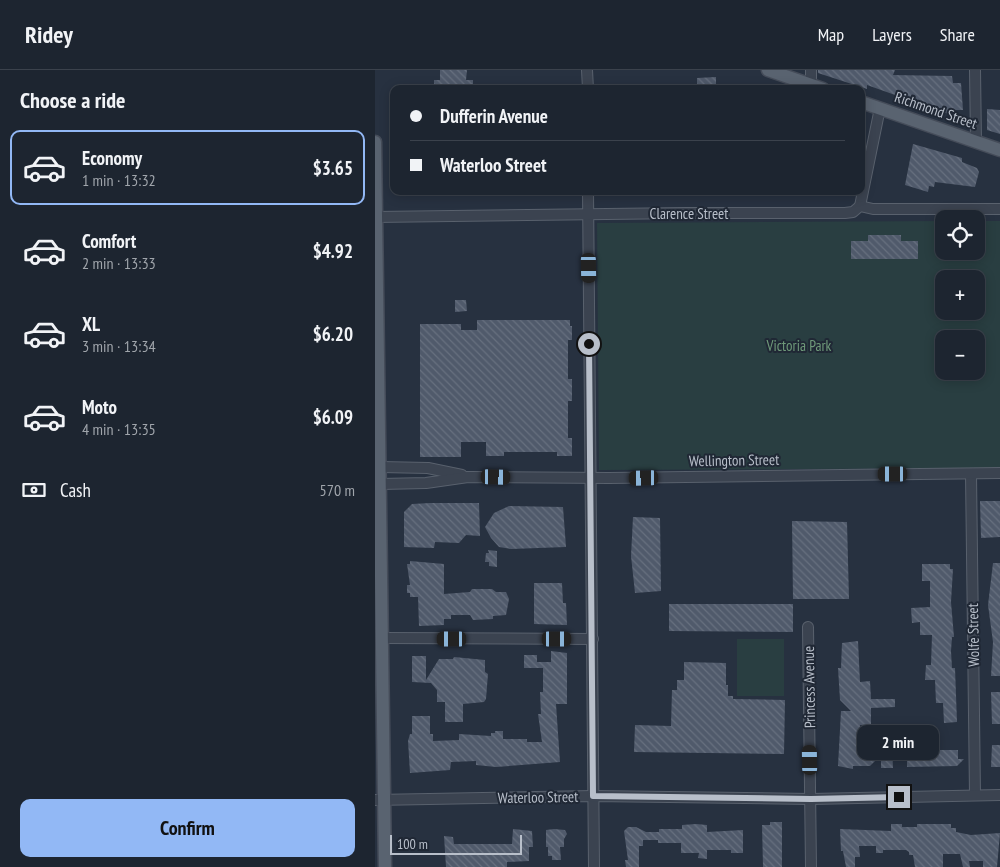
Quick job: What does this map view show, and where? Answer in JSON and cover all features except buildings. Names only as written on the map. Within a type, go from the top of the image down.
[{"type":"main road","points":[[768,70],[811,85]]},
{"type":"main road","name":"Richmond Street","points":[[865,103],[1000,150]]},
{"type":"main road","points":[[375,142],[378,484],[382,638],[379,800],[385,867]]},
{"type":"street","points":[[587,70],[587,85]]},
{"type":"street","points":[[811,70],[816,85]]},
{"type":"street","points":[[975,70],[976,141]]},
{"type":"street","points":[[865,182],[880,108]]},
{"type":"street","points":[[588,195],[594,867]]},
{"type":"street","points":[[860,206],[862,195]]},
{"type":"street","name":"Clarence Street","points":[[376,217],[845,213],[853,212],[860,206],[873,209],[1000,209]]},
{"type":"street","name":"Wellington Street","points":[[378,467],[428,468],[467,477]]},
{"type":"street","name":"Wellington Street","points":[[378,484],[426,483],[467,477],[591,478],[1000,473]]},
{"type":"street","name":"Wolfe Street","points":[[971,474],[975,796]]},
{"type":"street","name":"Princess Avenue","points":[[808,627],[811,867]]},
{"type":"street","points":[[382,638],[593,639]]},
{"type":"street","name":"Waterloo Street","points":[[379,800],[593,796],[811,799],[1000,795]]},
{"type":"green space","name":"Victoria Park","points":[[935,221],[935,260],[985,260],[985,221],[1000,221],[1000,468],[599,470],[597,223]]},
{"type":"green space","points":[[737,639],[784,639],[784,696],[737,696]]},
{"type":"route","points":[[589,344],[593,796],[811,799],[899,797]]}]
